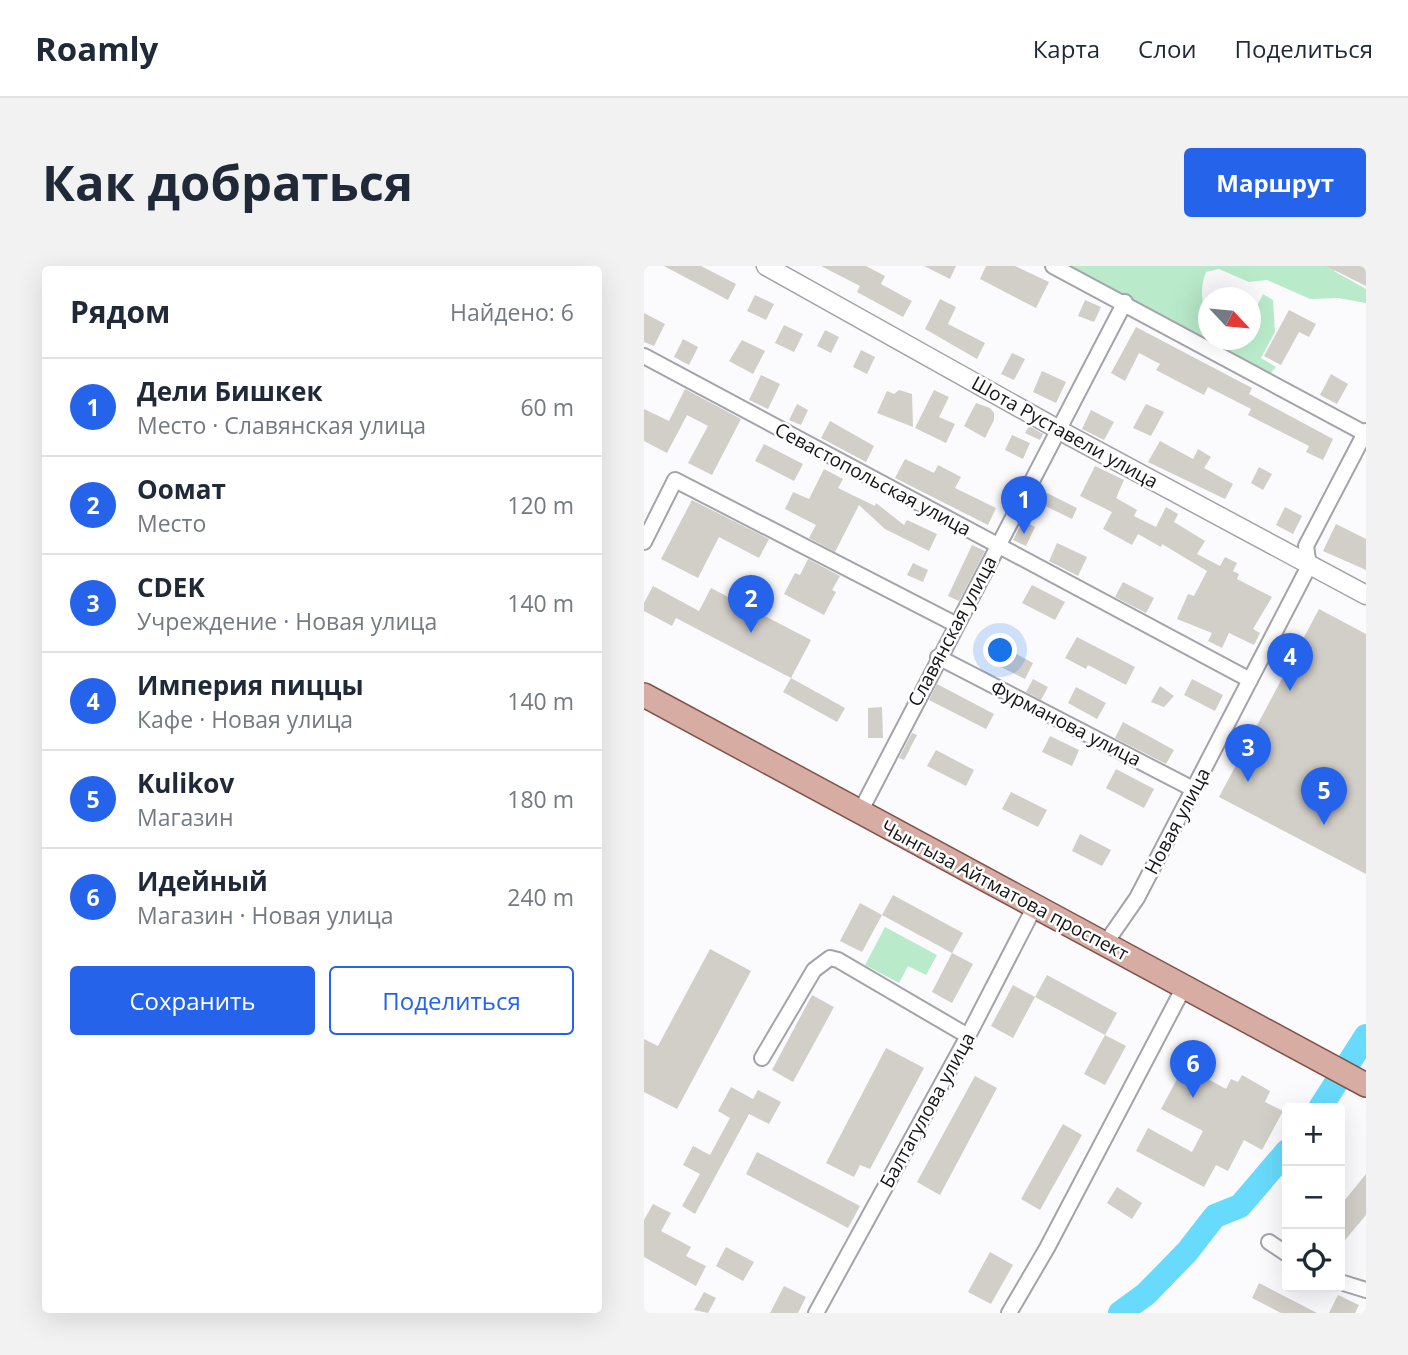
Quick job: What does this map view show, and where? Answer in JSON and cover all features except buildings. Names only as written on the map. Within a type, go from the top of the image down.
[{"type":"main road","name":"Чынгыза Айтматова проспект","points":[[644,695],[1365,1084]]},
{"type":"street","name":"Шота Руставели улица","points":[[766,266],[1058,429],[1366,595]]},
{"type":"street","points":[[1053,266],[1366,432]]},
{"type":"street","name":"Славянская улица","points":[[860,812],[955,624],[1125,302]]},
{"type":"street","name":"Севастопольская улица","points":[[644,356],[1250,680]]},
{"type":"street","name":"Новая улица","points":[[1105,944],[1137,898],[1309,566],[1306,546],[1366,432]]},
{"type":"street","points":[[644,541],[675,480],[955,624]]},
{"type":"street","name":"Фурманова улица","points":[[938,657],[1193,789]]},
{"type":"street","name":"Балтагулова улица","points":[[816,1313],[968,1036],[1035,906]]},
{"type":"street","points":[[762,1058],[814,970],[830,958],[838,960],[968,1036]]},
{"type":"street","points":[[1009,1313],[1072,1201],[1184,987]]},
{"type":"street","points":[[1269,1242],[1282,1251]]},
{"type":"street","points":[[1345,1284],[1366,1290]]},
{"type":"green space","points":[[1071,266],[1335,266],[1334,271],[1366,289],[1366,303],[1338,298],[1310,299],[1267,280],[1249,282],[1219,269],[1206,272],[1202,287],[1198,287],[1198,334]]},
{"type":"green space","points":[[1263,294],[1273,300],[1275,332],[1261,358],[1276,367],[1271,373],[1228,350],[1261,350]]},
{"type":"green space","points":[[885,927],[937,955],[926,975],[908,966],[899,983],[865,965]]},
{"type":"waterway","points":[[1323,1103],[1366,1036]]},
{"type":"waterway","points":[[1120,1313],[1146,1294],[1187,1252],[1215,1216],[1240,1206],[1282,1157]]},
{"type":"place","name":"Дели Бишкек","points":[[1024,534]]},
{"type":"place","name":"Оомат","points":[[751,633]]},
{"type":"place","name":"Империя пиццы","points":[[1290,691]]},
{"type":"place","name":"CDEK","points":[[1248,782]]},
{"type":"place","name":"Kulikov","points":[[1324,825]]},
{"type":"place","name":"Идейный","points":[[1193,1098]]}]
